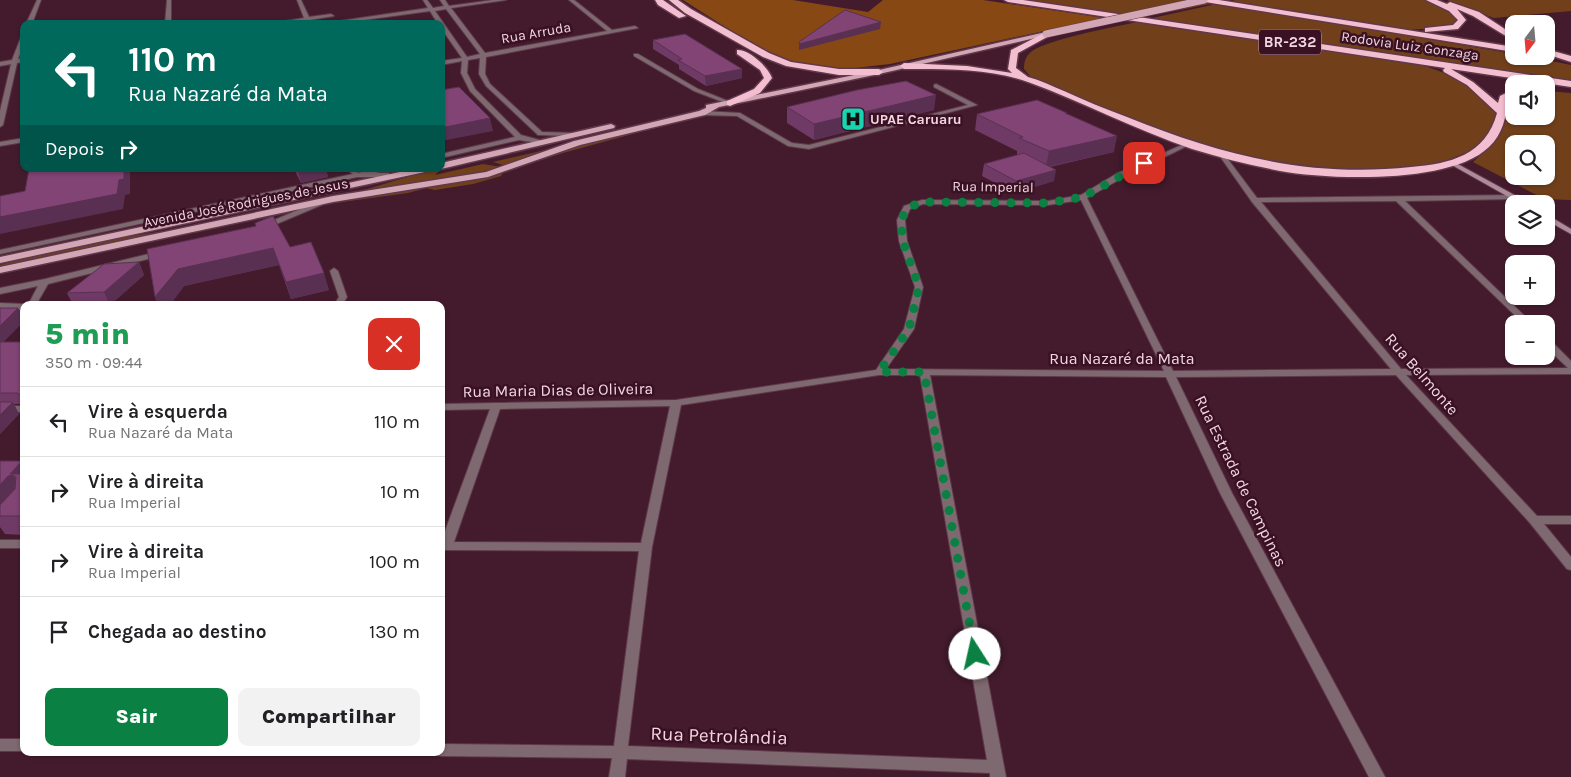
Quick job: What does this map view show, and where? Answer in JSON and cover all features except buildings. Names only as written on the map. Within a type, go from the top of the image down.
[{"type":"highway","points":[[659,0],[673,11],[754,60],[764,69],[768,78],[766,83],[751,95],[730,104]]},
{"type":"highway","points":[[674,0],[688,11],[766,55],[789,64],[839,72],[879,72]]},
{"type":"highway","name":"Rodovia Luiz Gonzaga","points":[[1008,0],[1571,84]]},
{"type":"highway","name":"Rodovia Luiz Gonzaga","points":[[1204,0],[1505,49]]},
{"type":"highway","points":[[1399,31],[1445,29],[1460,24],[1462,20],[1459,14],[1430,0]]},
{"type":"highway","points":[[1438,0],[1476,14],[1505,33]]},
{"type":"highway","points":[[1030,80],[1012,69],[1014,52],[1046,34]]},
{"type":"highway","points":[[1555,54],[1571,59]]},
{"type":"highway","points":[[1555,56],[1571,59]]},
{"type":"highway","points":[[1419,61],[1463,78],[1476,87],[1502,113]]},
{"type":"highway","points":[[904,66],[966,68],[1007,74],[1030,80],[1186,145],[1274,168],[1342,174],[1392,173],[1429,168],[1452,163],[1476,152],[1495,136],[1502,113],[1503,98],[1505,97]]},
{"type":"highway","points":[[1555,89],[1571,88]]},
{"type":"main road","points":[[445,167],[497,154],[542,138],[574,134],[692,108],[730,104],[1204,0]]},
{"type":"main road","name":"Avenida José Rodrigues de Jesus","points":[[0,270],[333,199],[488,174],[516,166],[577,143],[702,113],[716,106]]},
{"type":"main road","points":[[497,154],[516,157],[519,160],[516,166]]},
{"type":"main road","name":"Avenida José Rodrigues de Jesus","points":[[0,260],[387,172]]},
{"type":"main road","points":[[438,172],[435,175],[439,178],[449,180]]},
{"type":"street","points":[[31,20],[39,0]]},
{"type":"street","points":[[168,20],[169,0]]},
{"type":"street","points":[[299,0],[308,20]]},
{"type":"street","points":[[315,20],[428,4],[449,7],[504,0]]},
{"type":"street","points":[[571,0],[611,32]]},
{"type":"street","points":[[342,20],[443,1],[483,55],[482,74],[488,85],[542,138]]},
{"type":"street","points":[[428,4],[438,20]]},
{"type":"street","name":"Rua Arruda","points":[[445,62],[635,28]]},
{"type":"street","points":[[445,30],[465,58],[464,73],[472,90],[520,138]]},
{"type":"street","points":[[0,125],[20,48]]},
{"type":"street","points":[[636,55],[696,90],[730,104]]},
{"type":"street","points":[[0,64],[20,57]]},
{"type":"street","points":[[0,58],[20,60]]},
{"type":"street","points":[[702,113],[738,114],[790,145],[809,147],[974,105],[936,86]]},
{"type":"street","points":[[445,155],[520,138],[542,138]]},
{"type":"street","points":[[0,144],[20,141]]},
{"type":"street","name":"Rua Imperial","points":[[879,372],[909,329],[919,287],[903,242],[901,220],[907,208],[922,202],[1048,203],[1083,197],[1144,163],[1186,145]]},
{"type":"street","name":"Rua Belmonte","points":[[1222,155],[1255,200],[1398,372],[1534,520],[1571,566]]},
{"type":"street","points":[[1452,163],[1511,195]]},
{"type":"street","points":[[0,252],[353,172],[387,172]]},
{"type":"street","name":"Rua Estrada de Campinas","points":[[1083,197],[1226,493],[1377,777]]},
{"type":"street","points":[[1255,200],[1505,197]]},
{"type":"street","points":[[1398,198],[1520,315]]},
{"type":"street","points":[[259,228],[333,199]]},
{"type":"street","points":[[1555,222],[1571,232]]},
{"type":"street","points":[[0,290],[45,282],[166,252]]},
{"type":"street","points":[[334,271],[343,297],[340,301]]},
{"type":"street","points":[[34,301],[45,282]]},
{"type":"street","points":[[0,306],[20,307]]},
{"type":"street","points":[[1555,350],[1571,366]]},
{"type":"street","name":"Rua Nazaré da Mata","points":[[676,403],[879,372],[1170,374],[1571,371]]},
{"type":"street","points":[[924,372],[997,772]]},
{"type":"street","points":[[617,777],[646,548],[676,403]]},
{"type":"street","name":"Rua Maria Dias de Oliveira","points":[[445,407],[676,403]]},
{"type":"street","points":[[445,543],[496,406]]},
{"type":"street","points":[[0,409],[20,408]]},
{"type":"street","points":[[1534,520],[1571,520]]},
{"type":"street","points":[[0,544],[20,544]]},
{"type":"street","points":[[445,546],[646,548]]},
{"type":"street","points":[[0,745],[20,745]]},
{"type":"street","name":"Rua Petrolândia","points":[[445,750],[621,752],[997,772]]},
{"type":"shaded area","points":[[683,0],[793,0],[868,12],[883,0],[983,0],[1105,18],[890,64],[845,69],[814,67],[787,62],[768,54]]},
{"type":"shaded area","points":[[1017,0],[1196,0],[1215,3],[1139,18]]},
{"type":"shaded area","points":[[1236,0],[1428,0],[1449,8],[1460,20],[1453,26],[1443,28],[1400,30],[1225,2]]},
{"type":"shaded area","points":[[1447,0],[1571,0],[1571,11],[1505,15],[1505,17],[1494,18]]},
{"type":"shaded area","points":[[1221,3],[1505,52],[1505,65],[1555,65],[1555,62],[1571,65],[1571,80],[1555,78],[1555,75],[1536,75],[1148,19]]},
{"type":"shaded area","points":[[1142,21],[1428,67],[1461,81],[1489,103],[1496,113],[1490,134],[1470,151],[1445,161],[1420,167],[1390,170],[1306,169],[1188,143],[1047,84],[1030,76],[1024,69],[1025,61],[1029,54],[1048,44],[1081,34]]},
{"type":"shaded area","points":[[1555,92],[1571,93],[1571,200],[1555,199],[1555,195],[1536,195],[1517,185],[1555,185],[1555,135],[1505,135],[1505,179],[1473,162],[1494,142],[1503,129],[1505,121],[1505,125],[1555,125]]},
{"type":"shaded area","points":[[658,127],[509,170],[510,167],[493,162],[624,132]]},
{"type":"shaded area","points":[[483,164],[501,167],[504,170],[501,176],[473,184],[435,190],[426,188],[408,193],[260,213],[0,270],[0,265],[61,247],[197,226],[354,193],[424,172],[438,172],[435,175]]},
{"type":"place","name":"UPAE Caruaru","points":[[853,119]]},
{"type":"route","points":[[975,654],[924,372],[879,372],[909,329],[919,287],[903,242],[901,220],[907,208],[922,202],[1048,203],[1083,197],[1144,163]]}]
